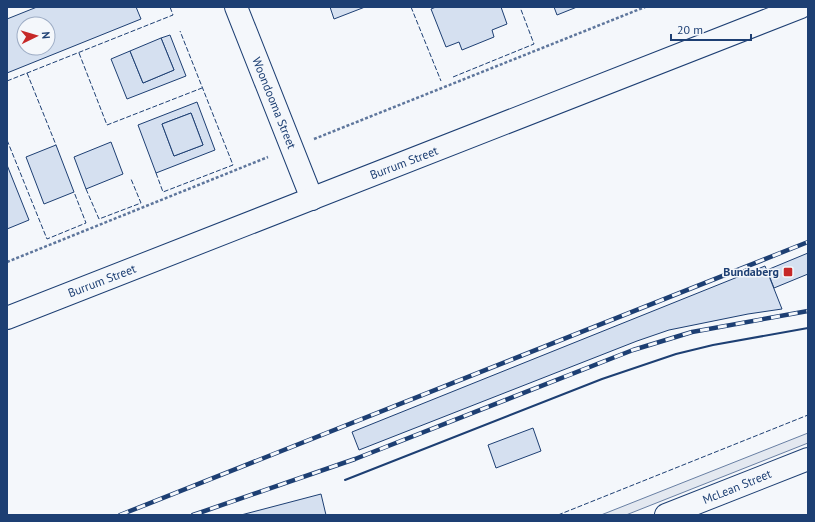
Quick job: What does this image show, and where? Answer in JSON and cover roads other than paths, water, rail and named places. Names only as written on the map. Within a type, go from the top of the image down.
[{"type":"street","name":"Woondooma Street","points":[[236,7],[312,199]]},
{"type":"street","name":"Burrum Street","points":[[7,318],[801,7]]},
{"type":"street","name":"McLean Street","points":[[666,515],[808,459]]},
{"type":"railway","points":[[120,515],[808,242]]},
{"type":"railway","points":[[193,515],[355,459],[633,350],[692,332],[808,311]]},
{"type":"place","name":"Bundaberg","points":[[788,272]]}]
